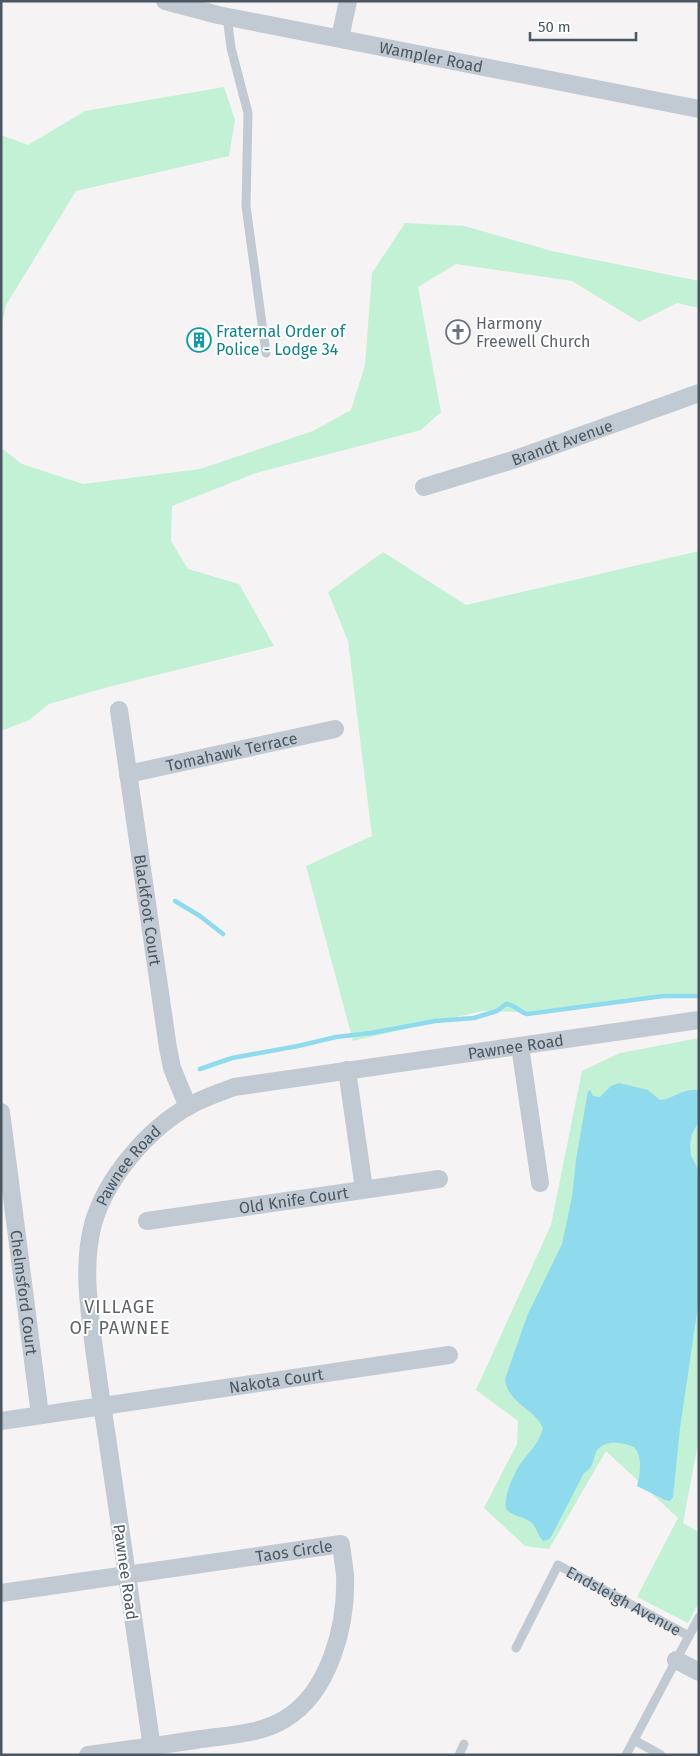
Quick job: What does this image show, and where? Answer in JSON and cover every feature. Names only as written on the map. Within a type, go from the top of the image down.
[{"type":"street","name":"Wampler Road","points":[[165,1],[226,16],[699,110]]},
{"type":"street","points":[[340,38],[348,1]]},
{"type":"street","name":"Brandt Avenue","points":[[424,487],[513,460],[699,393]]},
{"type":"street","name":"Blackfoot Court","points":[[119,710],[168,1048],[172,1068],[188,1107]]},
{"type":"street","name":"Tomahawk Terrace","points":[[128,774],[335,729]]},
{"type":"street","name":"Pawnee Road","points":[[152,1750],[102,1406],[88,1292],[88,1249],[93,1224],[101,1204],[122,1168],[152,1134],[188,1107],[211,1095],[234,1087],[699,1020]]},
{"type":"street","points":[[520,1046],[540,1183]]},
{"type":"street","points":[[347,1070],[364,1189]]},
{"type":"street","name":"Chelmsford Court","points":[[1,1112],[40,1415]]},
{"type":"street","name":"Old Knife Court","points":[[148,1221],[438,1179]]},
{"type":"street","name":"Nakota Court","points":[[1,1420],[449,1355]]},
{"type":"street","name":"Taos Circle","points":[[127,1576],[341,1544],[345,1576],[344,1600],[336,1642],[324,1676],[307,1702],[284,1720],[256,1731],[152,1750]]},
{"type":"street","points":[[1,1594],[127,1576]]},
{"type":"street","name":"Endsleigh Avenue","points":[[676,1660],[699,1672]]},
{"type":"street","points":[[88,1755],[152,1750]]},
{"type":"lane","points":[[226,16],[231,48],[248,114],[246,206],[266,353]]},
{"type":"lane","name":"Endsleigh Avenue","points":[[516,1648],[558,1565],[689,1636]]},
{"type":"lane","points":[[626,1755],[699,1617]]},
{"type":"lane","points":[[634,1740],[662,1755]]},
{"type":"lane","points":[[459,1755],[464,1744]]},
{"type":"green space","points":[[224,87],[235,120],[229,156],[76,191],[6,305],[1,328],[1,135],[28,145],[85,111]]},
{"type":"green space","points":[[405,223],[464,226],[552,251],[699,281],[699,308],[677,303],[639,322],[572,281],[456,264],[418,287],[441,412],[421,430],[256,473],[172,506],[171,541],[188,569],[239,584],[274,646],[108,687],[49,704],[29,720],[1,731],[1,448],[22,464],[83,484],[200,469],[313,431],[351,410],[365,365],[372,273]]},
{"type":"green space","points":[[699,551],[699,995],[519,1012],[482,1011],[353,1041],[306,866],[372,836],[348,641],[328,592],[383,552],[466,605]]},
{"type":"green space","points":[[699,1038],[699,1438],[683,1523],[699,1532],[699,1602],[688,1623],[637,1597],[678,1518],[606,1451],[549,1549],[525,1546],[484,1508],[517,1444],[518,1421],[476,1390],[551,1225],[582,1071],[620,1053]]},
{"type":"water","points":[[619,1083],[648,1090],[660,1100],[683,1092],[699,1090],[699,1121],[692,1134],[690,1145],[691,1155],[699,1172],[698,1306],[680,1428],[673,1497],[670,1501],[665,1500],[637,1486],[640,1460],[634,1447],[621,1443],[606,1444],[596,1452],[592,1465],[584,1473],[551,1537],[543,1541],[531,1522],[509,1512],[506,1506],[507,1493],[515,1472],[537,1442],[543,1428],[534,1415],[511,1394],[505,1379],[527,1316],[562,1244],[572,1197],[576,1160],[588,1091],[590,1090],[593,1096],[600,1097],[611,1086]]},
{"type":"waterway","points":[[175,901],[200,916],[223,934]]},
{"type":"waterway","points":[[200,1069],[232,1058],[336,1037],[371,1033],[435,1021],[474,1018],[497,1011],[506,1004],[512,1005],[527,1014],[663,996],[699,996]]},
{"type":"place","name":"Harmony Freewell Church","points":[[458,332]]},
{"type":"place","name":"Fraternal Order of Police - Lodge 34","points":[[199,340]]},
{"type":"district","name":"VILLAGE OF PAWNEE","points":[[120,1317]]}]
